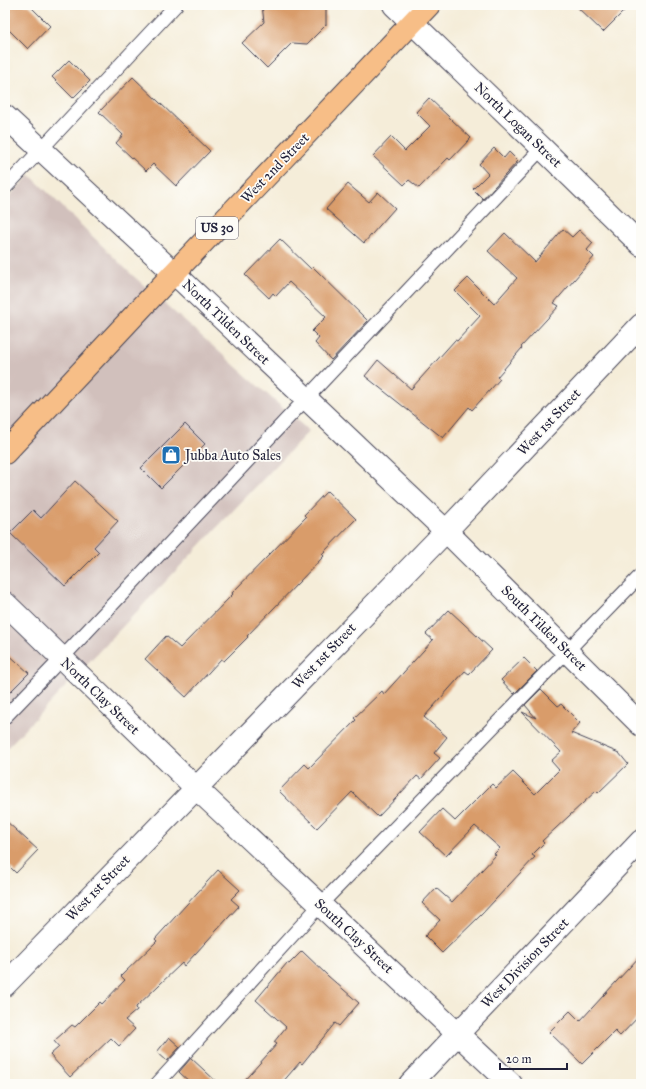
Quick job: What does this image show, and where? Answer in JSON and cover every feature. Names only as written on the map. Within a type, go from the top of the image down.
[{"type":"highway","name":"West 2nd Street","points":[[5,453],[429,5]]},
{"type":"street","name":"North Logan Street","points":[[394,5],[641,245]]},
{"type":"street","name":"North Tilden Street","points":[[5,116],[174,273],[446,531]]},
{"type":"street","name":"West 1st Street","points":[[5,985],[446,531],[641,325]]},
{"type":"street","name":"South Tilden Street","points":[[446,531],[641,725]]},
{"type":"street","name":"North Clay Street","points":[[5,603],[196,788]]},
{"type":"street","name":"South Clay Street","points":[[196,788],[511,1084]]},
{"type":"street","name":"West Division Street","points":[[410,1084],[641,841]]},
{"type":"lane","points":[[5,188],[176,5]]},
{"type":"lane","points":[[5,717],[542,148]]},
{"type":"lane","points":[[157,1084],[320,905],[641,575]]},
{"type":"shaded area","points":[[30,175],[130,273],[309,431],[5,750],[5,201]]},
{"type":"building","points":[[5,5],[29,5],[50,26],[28,49],[5,26]]},
{"type":"building","points":[[262,5],[326,5],[326,25],[307,44],[292,43],[267,68],[242,43],[264,22]]},
{"type":"building","points":[[575,5],[630,5],[603,32]]},
{"type":"building","points":[[69,60],[90,81],[73,98],[52,77]]},
{"type":"building","points":[[133,77],[210,151],[176,186],[153,164],[146,171],[116,143],[123,135],[99,112]]},
{"type":"building","points":[[429,98],[471,138],[450,160],[448,158],[419,188],[409,180],[404,185],[373,156],[391,137],[405,151],[430,126],[416,112]]},
{"type":"building","points":[[494,148],[504,158],[509,152],[518,161],[483,199],[473,189],[488,174],[479,164]]},
{"type":"building","points":[[348,184],[369,202],[378,192],[395,208],[364,243],[326,209]]},
{"type":"building","points":[[563,229],[572,237],[579,230],[593,243],[587,250],[594,257],[554,303],[559,306],[521,347],[522,348],[497,377],[500,379],[472,410],[469,407],[443,438],[365,376],[378,360],[411,389],[455,340],[457,341],[480,316],[455,291],[468,278],[494,304],[517,278],[488,251],[505,233],[535,262]]},
{"type":"building","points":[[280,239],[311,269],[313,267],[368,321],[331,360],[315,343],[319,338],[312,331],[326,317],[289,282],[276,296],[273,293],[269,298],[245,275]]},
{"type":"building","points":[[185,424],[205,444],[161,488],[141,468]]},
{"type":"building","points":[[75,481],[118,521],[94,547],[99,552],[65,586],[10,533],[33,510],[41,518]]},
{"type":"building","points":[[327,491],[356,519],[322,554],[324,556],[247,636],[248,637],[224,661],[221,659],[186,697],[145,659],[166,636],[180,648],[306,517],[304,515]]},
{"type":"building","points":[[449,610],[492,650],[469,674],[465,671],[424,717],[447,737],[434,753],[440,758],[421,779],[417,776],[378,817],[352,792],[317,828],[279,791],[305,764],[309,768],[356,720],[354,718],[382,691],[384,694],[433,640],[426,634]]},
{"type":"building","points":[[5,651],[29,673],[5,697]]},
{"type":"building","points":[[524,658],[537,671],[514,694],[501,680]]},
{"type":"building","points":[[541,689],[558,706],[561,704],[580,723],[571,733],[619,753],[628,764],[598,793],[596,791],[542,841],[544,843],[532,855],[535,857],[482,914],[442,953],[425,936],[440,920],[422,903],[436,888],[452,902],[496,855],[494,854],[500,848],[475,826],[446,856],[420,832],[442,809],[455,821],[492,784],[496,788],[513,772],[535,794],[559,770],[551,761],[561,752],[522,712],[536,718],[525,705]]},
{"type":"building","points":[[5,820],[38,850],[16,873],[5,862]]},
{"type":"building","points":[[218,870],[240,890],[231,899],[239,906],[184,966],[182,963],[136,1007],[137,1010],[125,1020],[135,1029],[119,1046],[111,1038],[70,1077],[50,1055],[59,1047],[54,1041],[72,1025],[75,1027],[100,1002],[102,1004],[125,980],[121,976],[157,941],[155,939]]},
{"type":"building","points":[[302,951],[359,1003],[339,1026],[335,1023],[302,1064],[300,1062],[281,1084],[241,1084],[277,1044],[274,1042],[286,1027],[256,1000],[287,963],[289,964]]},
{"type":"building","points":[[641,955],[641,1014],[620,1036],[615,1031],[582,1064],[549,1032],[570,1011],[580,1021]]},
{"type":"building","points":[[169,1037],[180,1047],[167,1061],[157,1052]]},
{"type":"building","points":[[191,1058],[219,1084],[192,1084],[179,1072]]},
{"type":"place","name":"Jubba Auto Sales","points":[[171,455]]}]
